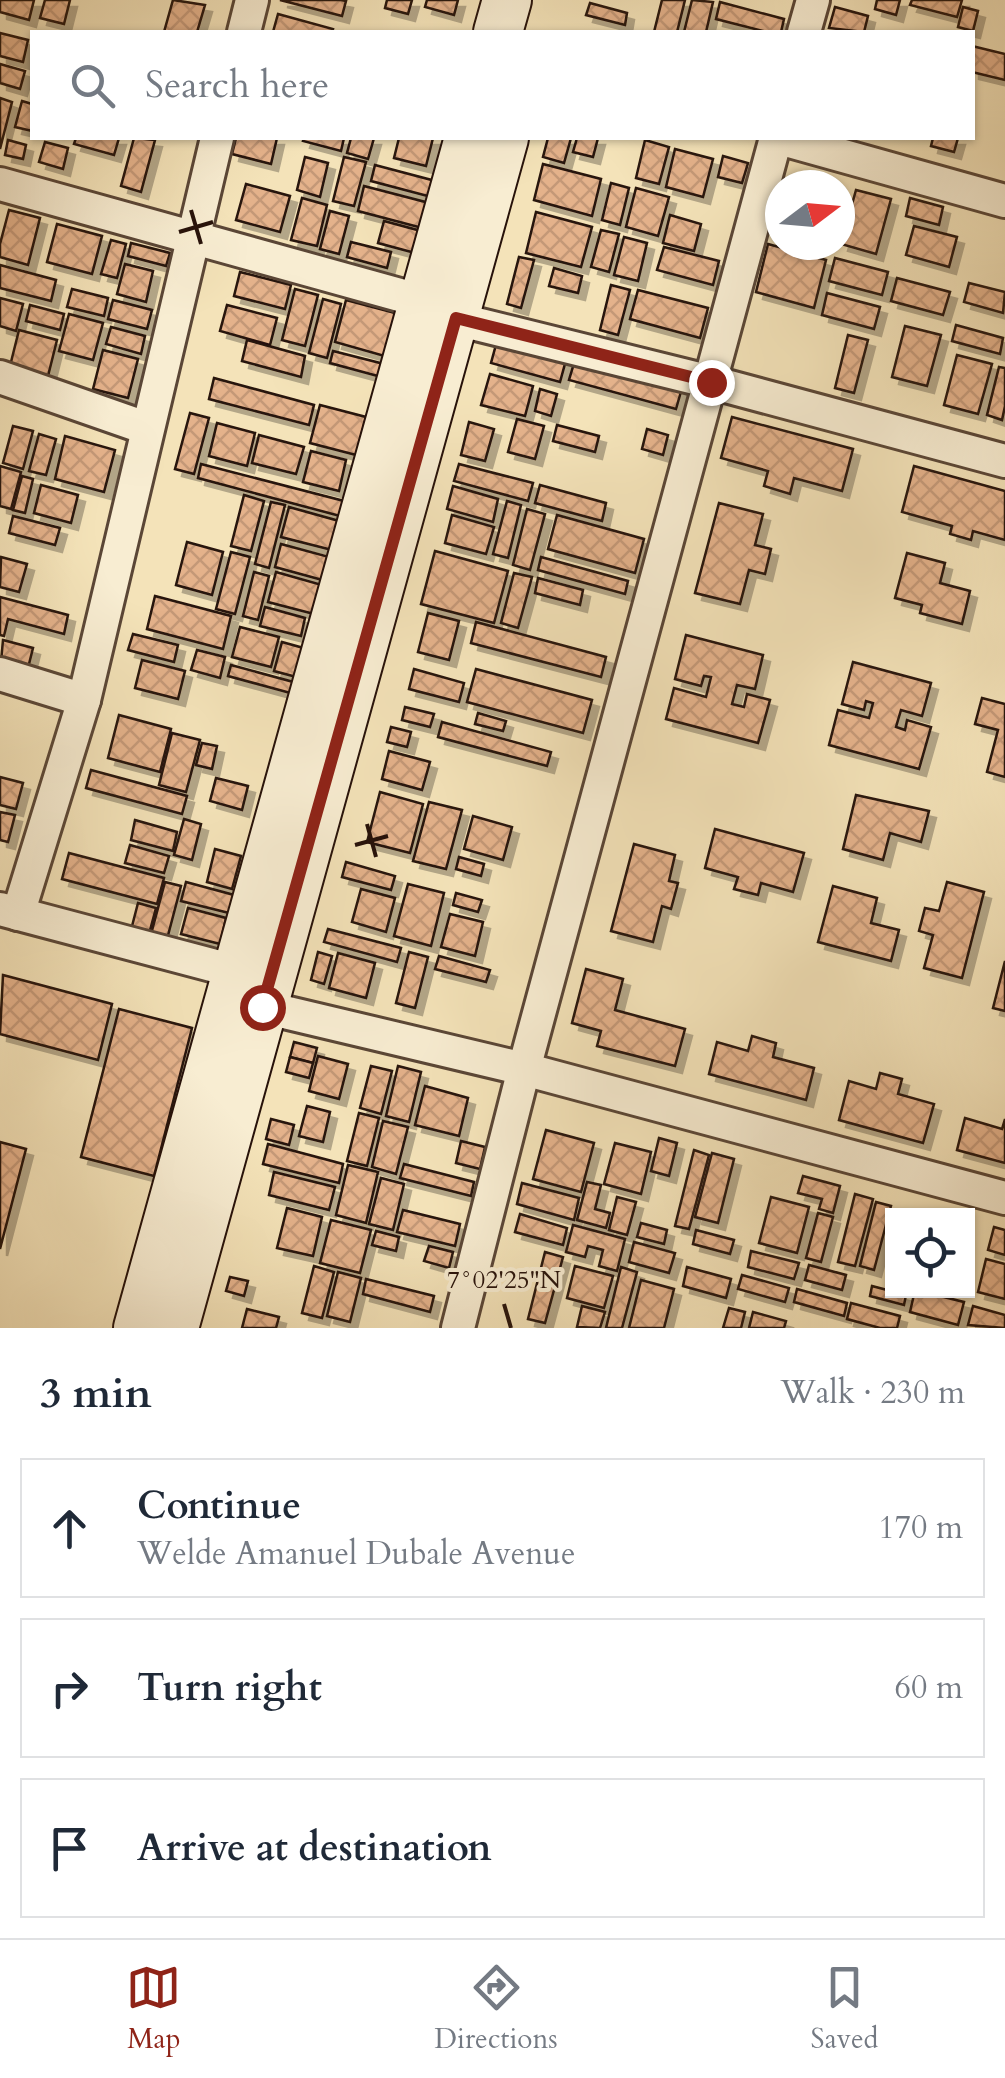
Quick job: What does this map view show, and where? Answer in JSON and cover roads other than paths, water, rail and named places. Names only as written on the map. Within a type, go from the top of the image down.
[{"type":"main road","points":[[498,30],[506,0]]},
{"type":"main road","points":[[532,30],[540,0]]},
{"type":"main road","points":[[440,310],[470,140]]},
{"type":"main road","points":[[138,1328],[250,989],[440,310],[503,140]]},
{"type":"main road","points":[[174,1328],[250,989]]},
{"type":"street","points":[[244,30],[252,0]]},
{"type":"street","points":[[805,30],[813,0]]},
{"type":"street","points":[[216,140],[84,700],[9,911],[250,989],[524,1069],[1005,1198]]},
{"type":"street","points":[[462,1327],[524,1069],[777,140]]},
{"type":"street","points":[[785,140],[1005,201]]},
{"type":"street","points":[[0,184],[440,310],[1005,462]]},
{"type":"street","points":[[0,377],[146,428]]},
{"type":"street","points":[[0,674],[84,700]]}]
